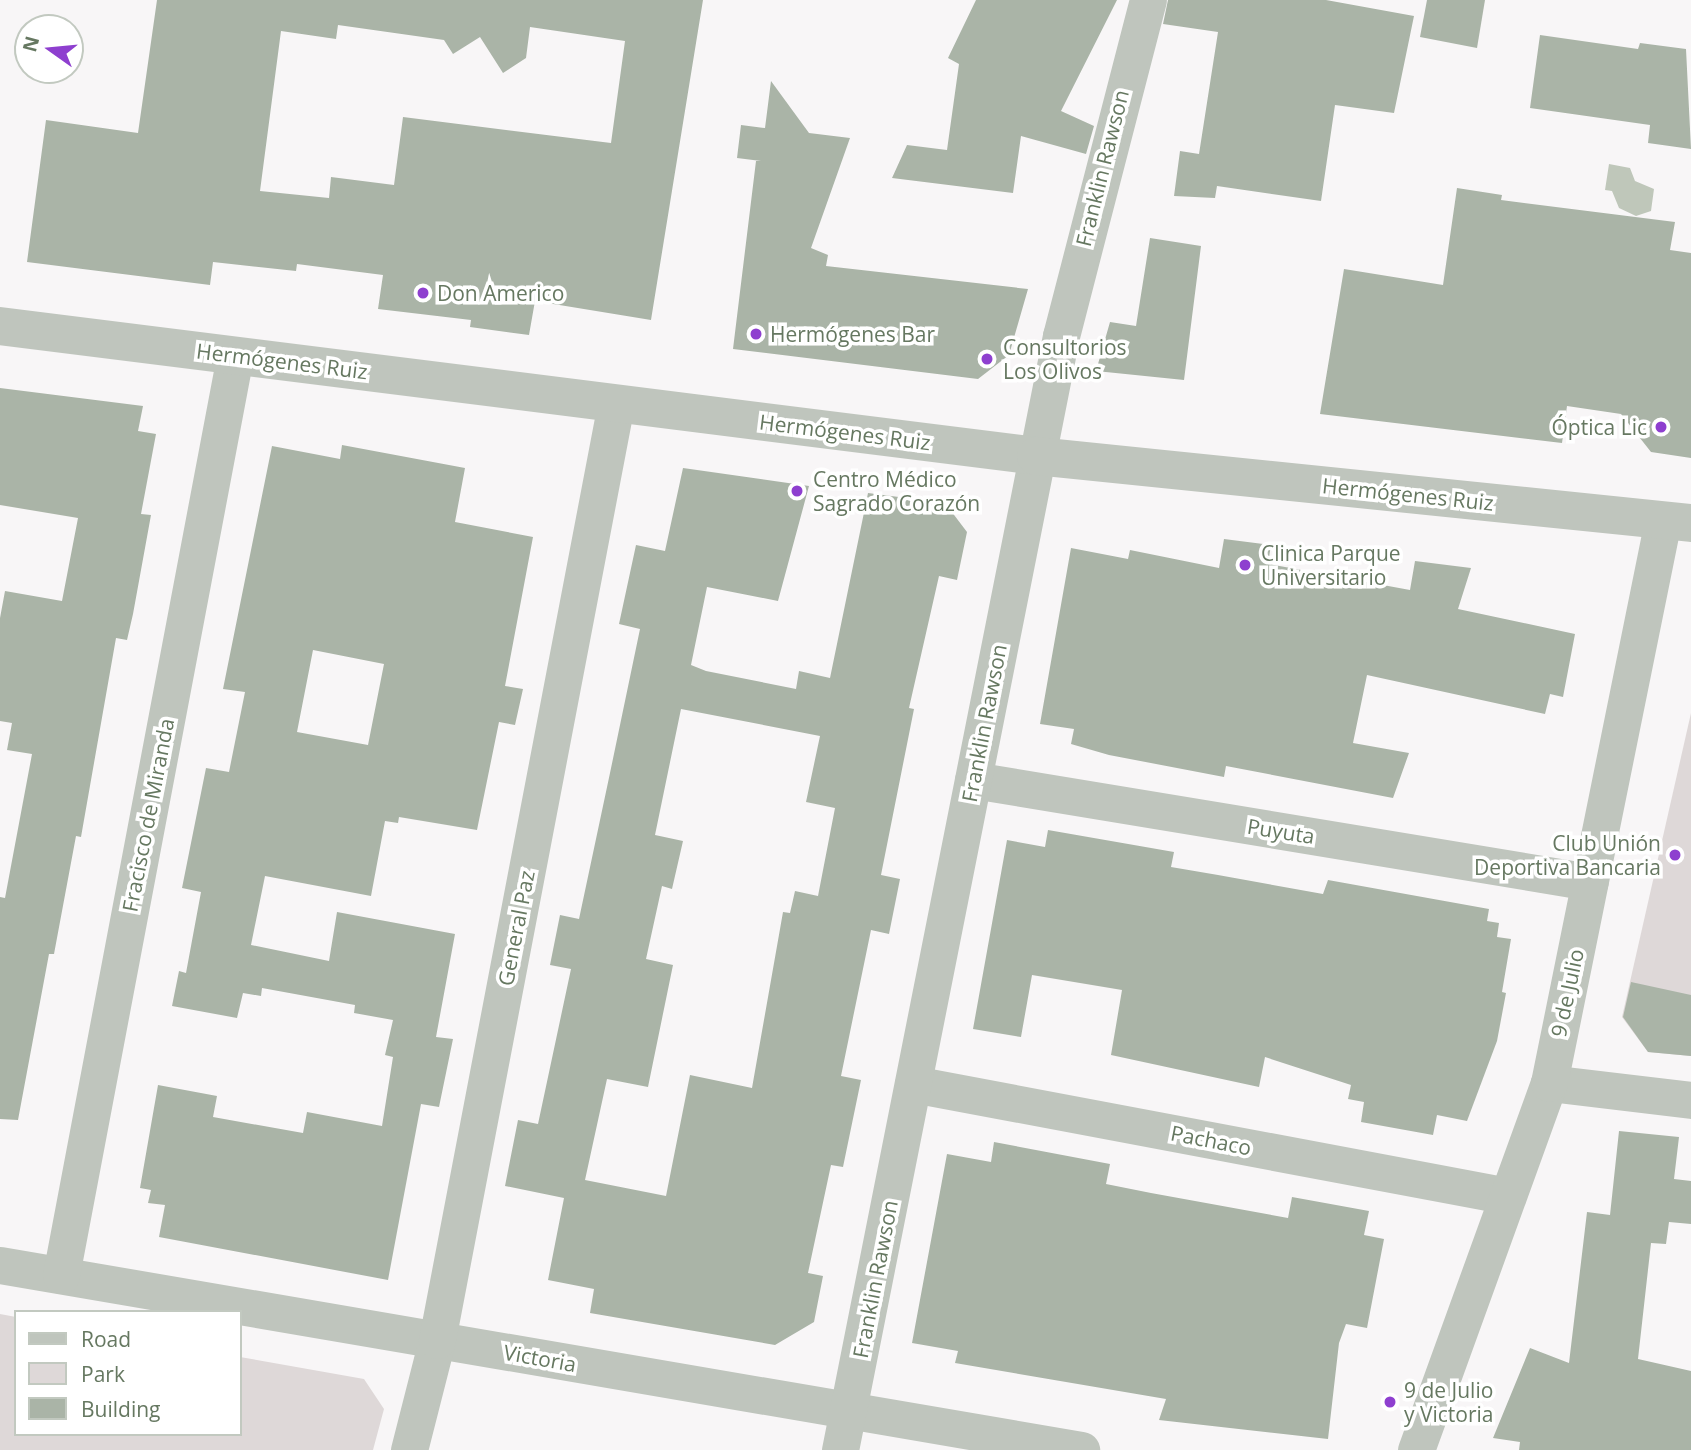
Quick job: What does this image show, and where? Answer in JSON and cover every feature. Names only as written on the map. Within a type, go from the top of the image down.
[{"type":"street","name":"Franklin Rawson","points":[[839,1450],[914,1084],[1036,456],[1095,191],[1148,0]]},
{"type":"street","name":"Hermógenes Ruiz","points":[[0,327],[1036,456],[1677,521]]},
{"type":"street","name":"Fracisco de Miranda","points":[[61,1275],[235,356]]},
{"type":"street","name":"General Paz","points":[[409,1450],[437,1340],[616,403]]},
{"type":"street","name":"9 de Julio","points":[[1416,1450],[1549,1083],[1590,882],[1677,521]]},
{"type":"street","name":"Puyuta","points":[[973,780],[1590,882]]},
{"type":"street","points":[[1549,1083],[1691,1100]]},
{"type":"street","name":"Pachaco","points":[[914,1084],[1508,1196]]},
{"type":"street","name":"Victoria","points":[[0,1265],[1081,1450]]},
{"type":"green space","name":"Club Unión Deportiva Bancaria","points":[[1691,713],[1691,1056],[1648,1052],[1622,1017]]},
{"type":"green space","points":[[0,1314],[14,1317],[14,1436],[242,1436],[242,1357],[364,1379],[384,1409],[373,1450],[0,1450]]},
{"type":"shaded area","points":[[1609,164],[1630,168],[1635,181],[1654,189],[1651,211],[1636,216],[1619,208],[1612,191],[1605,190]]},
{"type":"building","points":[[157,0],[703,0],[651,320],[535,301],[529,335],[470,327],[471,320],[378,309],[383,275],[297,264],[296,271],[213,262],[210,285],[27,262],[46,120],[138,133]],"holes":[[[338,25],[444,40],[453,54],[480,37],[503,73],[526,58],[530,27],[625,41],[611,143],[403,117],[394,185],[331,177],[329,198],[260,191],[281,31],[336,39]]]},
{"type":"building","points":[[976,0],[1117,0],[1061,111],[1094,126],[1086,154],[1021,136],[1013,193],[892,178],[907,145],[947,150],[959,64],[948,58]]},
{"type":"building","points":[[1168,0],[1326,0],[1414,16],[1394,113],[1335,105],[1321,201],[1217,186],[1215,198],[1174,196],[1180,151],[1199,154],[1218,32],[1163,24]]},
{"type":"building","points":[[1427,0],[1485,0],[1477,48],[1420,37]]},
{"type":"building","points":[[1540,35],[1638,49],[1640,43],[1686,49],[1691,149],[1648,143],[1650,125],[1530,108]]},
{"type":"building","points":[[771,81],[809,133],[850,138],[811,248],[828,255],[826,266],[1028,289],[1009,355],[978,379],[733,349],[756,161],[761,161],[737,158],[741,125],[765,128]]},
{"type":"building","points":[[1457,188],[1502,195],[1501,200],[1675,222],[1670,250],[1691,253],[1691,458],[1651,452],[1621,414],[1567,406],[1562,443],[1320,414],[1344,269],[1443,285]]},
{"type":"building","points":[[1150,238],[1201,246],[1184,380],[1096,371],[1110,322],[1136,326]]},
{"type":"building","points":[[0,388],[143,406],[138,431],[156,434],[141,514],[151,515],[133,614],[127,640],[116,638],[81,837],[76,836],[54,954],[49,954],[18,1120],[0,1119],[0,897],[5,898],[32,754],[7,750],[12,723],[0,721],[0,618],[5,591],[62,601],[78,518],[0,505]]},
{"type":"building","points":[[342,445],[465,468],[455,522],[533,537],[505,686],[523,689],[515,725],[499,722],[477,830],[399,817],[398,823],[385,821],[371,896],[265,876],[251,945],[329,961],[337,912],[455,934],[436,1037],[453,1039],[439,1107],[421,1104],[388,1280],[159,1237],[165,1205],[148,1203],[151,1190],[140,1188],[158,1085],[217,1096],[213,1117],[303,1133],[307,1112],[382,1126],[393,1057],[385,1055],[393,1020],[354,1013],[355,1005],[262,988],[261,996],[243,993],[237,1018],[172,1006],[179,971],[186,973],[201,892],[182,888],[206,768],[229,772],[245,692],[223,689],[272,446],[340,459]],"holes":[[[313,650],[384,664],[368,745],[297,732]]]},
{"type":"building","points":[[683,468],[809,486],[778,601],[707,587],[691,665],[706,671],[796,689],[799,671],[830,678],[868,493],[945,503],[967,532],[957,580],[939,576],[909,708],[914,709],[881,875],[900,879],[889,934],[871,930],[841,1076],[861,1080],[843,1167],[831,1165],[808,1273],[823,1276],[814,1322],[775,1345],[590,1313],[594,1289],[548,1280],[564,1198],[505,1186],[518,1120],[538,1124],[571,969],[550,965],[560,915],[579,919],[640,629],[619,624],[636,545],[665,551]],"holes":[[[681,709],[820,736],[806,802],[835,808],[818,896],[795,891],[790,913],[783,912],[752,1088],[690,1075],[666,1196],[585,1180],[607,1079],[648,1087],[673,965],[646,959],[662,886],[672,889],[683,841],[655,835]]]},
{"type":"building","points":[[1224,539],[1271,545],[1268,564],[1410,590],[1415,561],[1471,568],[1458,609],[1575,634],[1563,697],[1550,694],[1545,714],[1367,675],[1353,743],[1409,753],[1393,798],[1226,766],[1224,777],[1109,755],[1071,744],[1074,729],[1040,724],[1071,548],[1128,559],[1130,550],[1219,568]]},
{"type":"building","points":[[1048,830],[1174,852],[1171,867],[1323,894],[1328,880],[1489,909],[1487,921],[1499,923],[1497,937],[1511,939],[1502,992],[1506,993],[1497,1041],[1467,1121],[1437,1115],[1433,1135],[1361,1122],[1364,1102],[1348,1099],[1351,1085],[1265,1057],[1259,1087],[1111,1055],[1122,990],[1032,975],[1021,1037],[973,1029],[1007,840],[1045,847]]},
{"type":"building","points":[[1631,982],[1691,995],[1691,1056],[1648,1052],[1623,1017]]},
{"type":"building","points":[[1619,1131],[1679,1137],[1674,1179],[1691,1181],[1691,1224],[1669,1222],[1666,1244],[1651,1243],[1638,1359],[1691,1371],[1691,1450],[1519,1450],[1520,1442],[1493,1438],[1530,1348],[1569,1363],[1587,1212],[1610,1215]]},
{"type":"building","points":[[994,1142],[1110,1164],[1106,1184],[1151,1193],[1288,1218],[1292,1197],[1369,1211],[1364,1235],[1384,1239],[1367,1328],[1346,1324],[1339,1343],[1328,1439],[1159,1420],[1166,1399],[955,1363],[958,1351],[912,1343],[947,1154],[991,1162]]},
{"type":"place","name":"Don Americo","points":[[423,293]]},
{"type":"place","name":"Hermógenes Bar","points":[[756,334]]},
{"type":"place","name":"Consultorios Los Olivos","points":[[987,359]]},
{"type":"place","name":"Óptica Lic","points":[[1661,427]]},
{"type":"place","name":"Centro Médico Sagrado Corazón","points":[[797,491]]},
{"type":"place","name":"Clinica Parque Universitario","points":[[1245,565]]},
{"type":"place","name":"Club Unión Deportiva Bancaria","points":[[1675,855]]},
{"type":"place","name":"9 de Julio y Victoria","points":[[1390,1402]]}]
